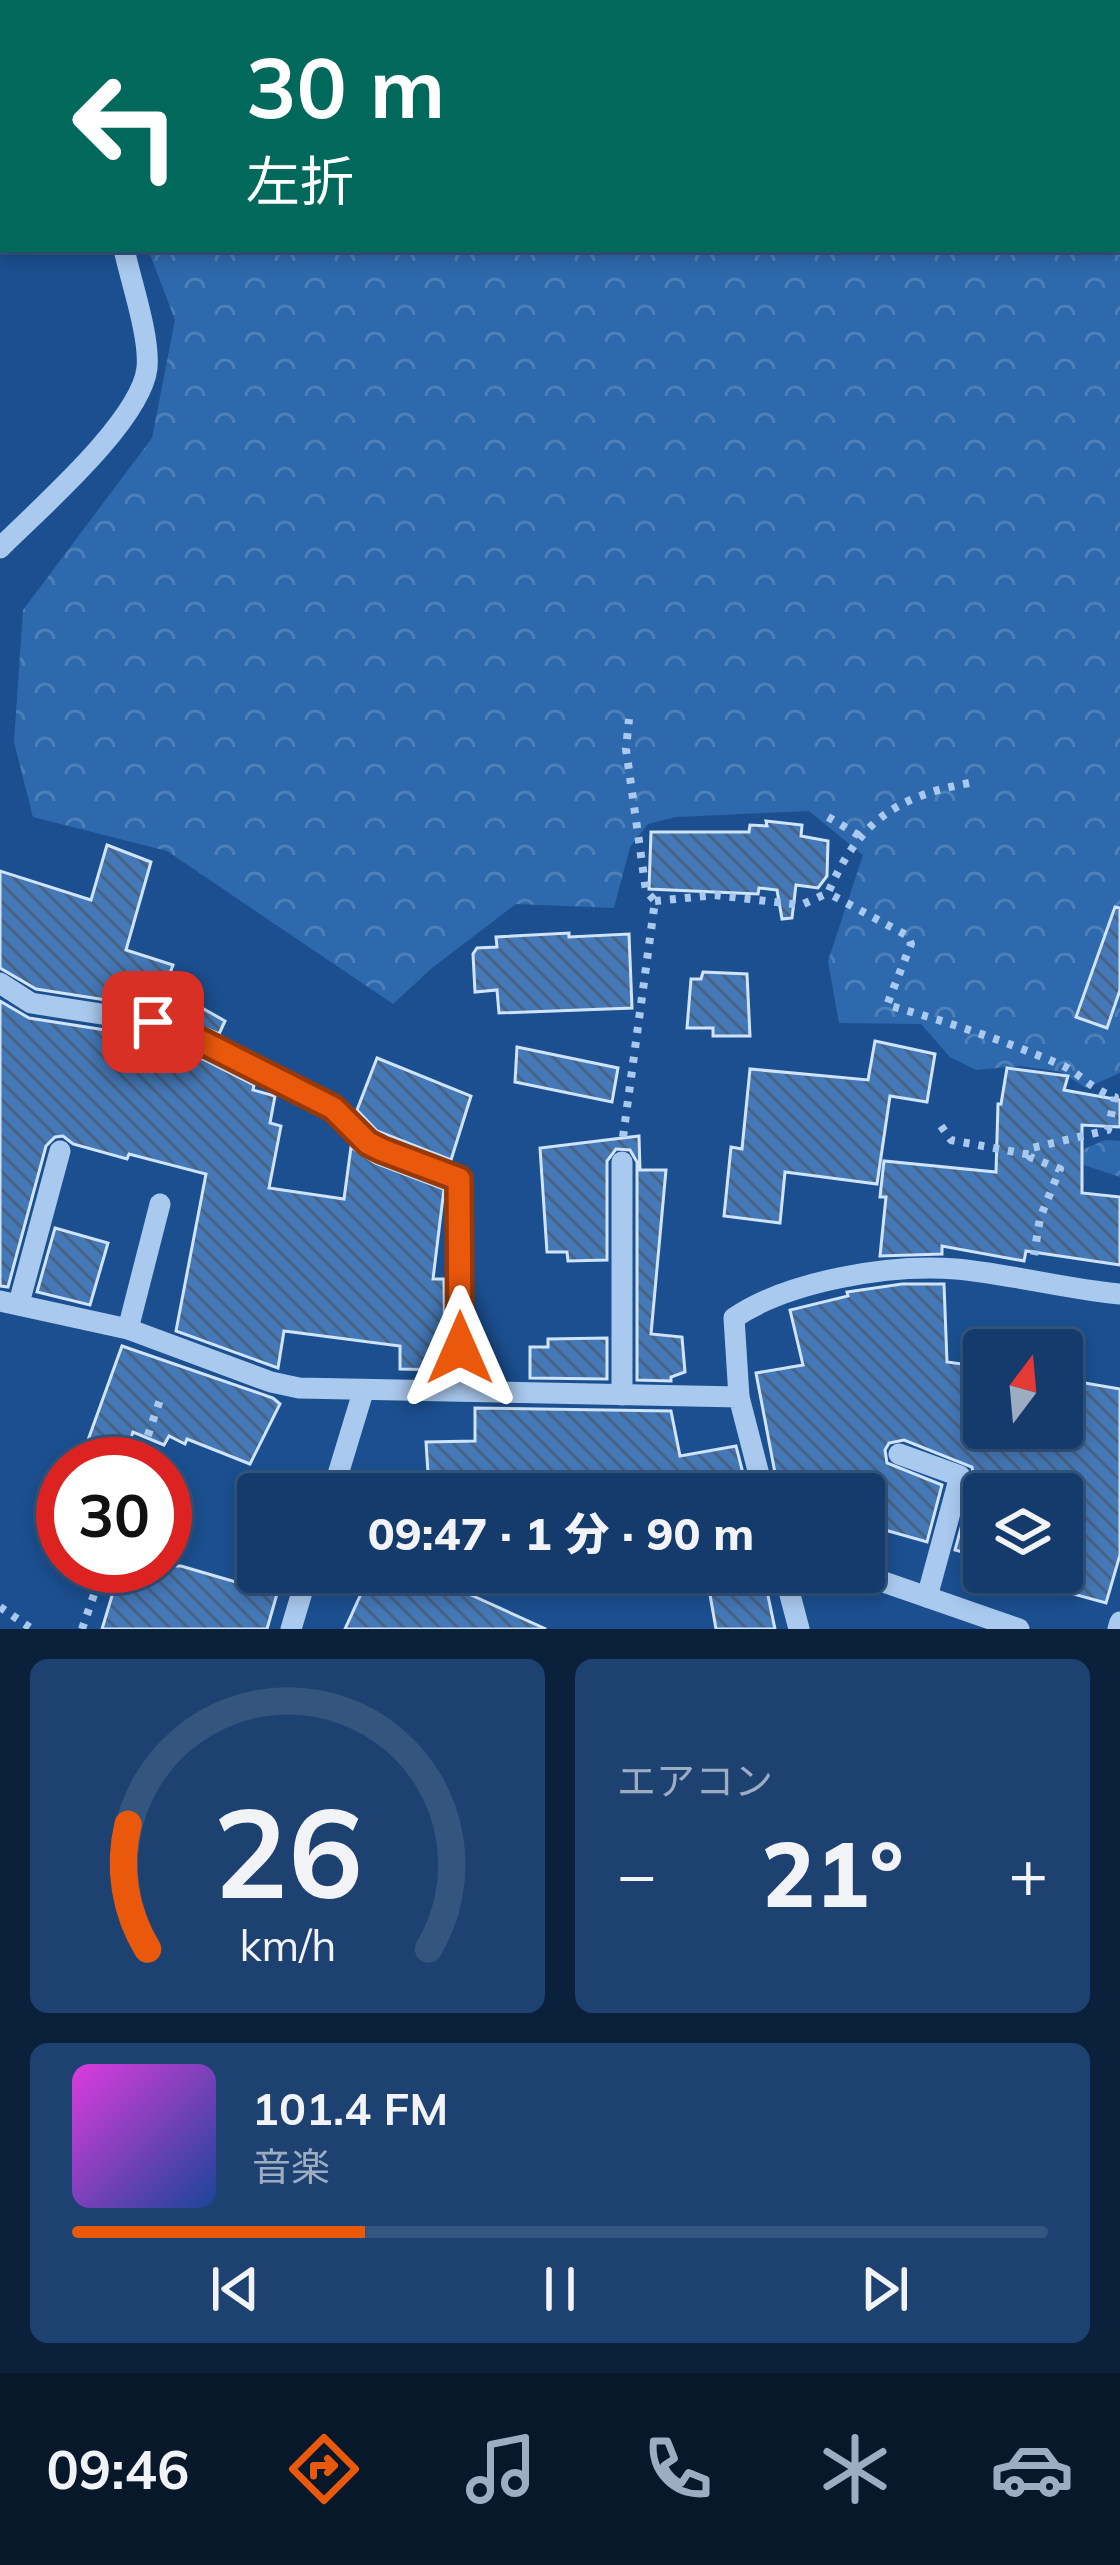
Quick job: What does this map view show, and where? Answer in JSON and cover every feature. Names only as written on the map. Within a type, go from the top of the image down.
[{"type":"street","points":[[0,548],[98,449],[142,388],[148,364],[125,252]]},
{"type":"street","points":[[0,983],[31,1003],[153,1022],[181,1031],[333,1108],[368,1143],[459,1179],[460,1390]]},
{"type":"street","points":[[60,1150],[10,1302],[128,1329],[271,1382],[363,1392],[739,1397]]},
{"type":"street","points":[[622,1162],[622,1395]]},
{"type":"street","points":[[128,1329],[160,1204]]},
{"type":"street","points":[[759,1473],[739,1397],[734,1318],[770,1296],[839,1279],[938,1268],[1120,1294]]},
{"type":"street","points":[[338,1473],[363,1392]]},
{"type":"street","points":[[899,1454],[960,1475],[927,1597]]},
{"type":"street","points":[[885,1582],[1019,1629]]},
{"type":"street","points":[[291,1629],[302,1593]]},
{"type":"street","points":[[790,1593],[799,1629]]},
{"type":"path","points":[[622,1162],[655,902],[646,891],[626,749],[629,719]]},
{"type":"path","points":[[655,902],[715,896],[801,905],[827,893],[844,855],[890,808],[969,783]]},
{"type":"path","points":[[828,817],[860,836]]},
{"type":"path","points":[[827,893],[908,936],[911,944],[887,1005],[1066,1066],[1084,1084],[1115,1096],[1108,1130],[1032,1148],[1031,1155]]},
{"type":"path","points":[[941,1126],[951,1140],[1031,1155],[1060,1169],[1040,1218],[1030,1280]]},
{"type":"path","points":[[147,1437],[160,1400]]},
{"type":"path","points":[[82,1629],[95,1593]]},
{"type":"path","points":[[0,1607],[32,1629]]},
{"type":"green space","points":[[149,252],[1120,252],[1120,1073],[1086,1088],[1061,1072],[1021,1066],[976,1070],[950,1057],[921,1024],[839,1023],[828,961],[863,855],[809,811],[676,817],[648,824],[630,847],[614,908],[516,904],[393,1004],[167,851],[33,817],[14,742],[23,610],[152,438],[175,320]]},
{"type":"green space","points":[[1105,1140],[1120,1141],[1120,1177],[1063,1158]]},
{"type":"building","points":[[766,821],[802,825],[801,836],[828,841],[827,876],[818,888],[796,885],[792,918],[782,919],[777,890],[759,888],[758,894],[649,889],[651,832],[749,832],[750,825],[767,826]]},
{"type":"building","points":[[107,845],[151,862],[126,950],[173,965],[165,987],[225,1021],[219,1034],[157,1008],[36,989],[0,968],[0,871],[91,900]]},
{"type":"building","points":[[1115,907],[1120,908],[1120,990],[1107,1028],[1076,1017]]},
{"type":"building","points":[[569,933],[569,937],[629,934],[632,1008],[499,1013],[497,990],[475,992],[473,954],[477,948],[497,947],[496,937]]},
{"type":"building","points":[[703,972],[747,974],[750,1036],[713,1036],[713,1028],[687,1028],[691,979],[701,979]]},
{"type":"building","points":[[0,1001],[29,1018],[175,1045],[254,1085],[253,1090],[275,1096],[270,1123],[281,1126],[269,1188],[344,1199],[351,1147],[375,1163],[444,1189],[433,1279],[444,1279],[445,1370],[400,1369],[400,1346],[284,1331],[278,1368],[176,1331],[206,1174],[129,1154],[127,1159],[73,1144],[63,1136],[46,1146],[8,1287],[0,1286]]},
{"type":"building","points":[[875,1041],[935,1054],[927,1102],[890,1096],[877,1184],[785,1172],[780,1223],[724,1216],[731,1147],[742,1149],[750,1069],[868,1080]]},
{"type":"building","points":[[517,1047],[618,1068],[612,1102],[515,1082]]},
{"type":"building","points":[[377,1058],[471,1096],[451,1160],[377,1131],[357,1110]]},
{"type":"building","points":[[1007,1068],[1068,1076],[1064,1090],[1120,1100],[1120,1127],[1082,1125],[1082,1193],[1120,1197],[1120,1265],[1026,1251],[1024,1261],[942,1246],[942,1254],[880,1256],[884,1161],[996,1172],[998,1104]]},
{"type":"building","points":[[639,1136],[640,1170],[666,1170],[651,1334],[682,1337],[685,1372],[671,1381],[637,1380],[637,1162],[630,1150],[616,1149],[607,1161],[607,1260],[568,1261],[567,1252],[547,1252],[540,1148]]},
{"type":"building","points":[[55,1228],[108,1243],[90,1305],[37,1292]]},
{"type":"building","points":[[944,1284],[947,1362],[963,1364],[963,1449],[1083,1449],[1083,1383],[1120,1389],[1120,1555],[1106,1603],[1070,1593],[1083,1593],[1083,1473],[973,1473],[972,1467],[904,1440],[889,1443],[887,1463],[942,1485],[927,1542],[885,1530],[885,1473],[775,1473],[756,1373],[803,1365],[790,1310],[848,1296],[847,1292]]},
{"type":"building","points":[[607,1338],[607,1379],[530,1378],[530,1347],[548,1347],[548,1339]]},
{"type":"building","points":[[122,1346],[280,1404],[250,1464],[192,1441],[192,1437],[145,1437],[133,1432],[131,1437],[89,1437]]},
{"type":"building","points":[[475,1408],[671,1411],[680,1456],[736,1446],[743,1473],[428,1473],[426,1442],[475,1441]]},
{"type":"building","points":[[963,1521],[963,1552],[955,1550]]},
{"type":"building","points":[[192,1569],[237,1582],[237,1593],[277,1594],[267,1629],[102,1629],[113,1593],[192,1593]]},
{"type":"building","points":[[361,1593],[466,1593],[546,1629],[345,1629]]},
{"type":"building","points":[[710,1593],[767,1593],[775,1629],[716,1629]]},
{"type":"route","points":[[153,1022],[181,1031],[333,1108],[368,1143],[459,1179],[460,1348]]}]
